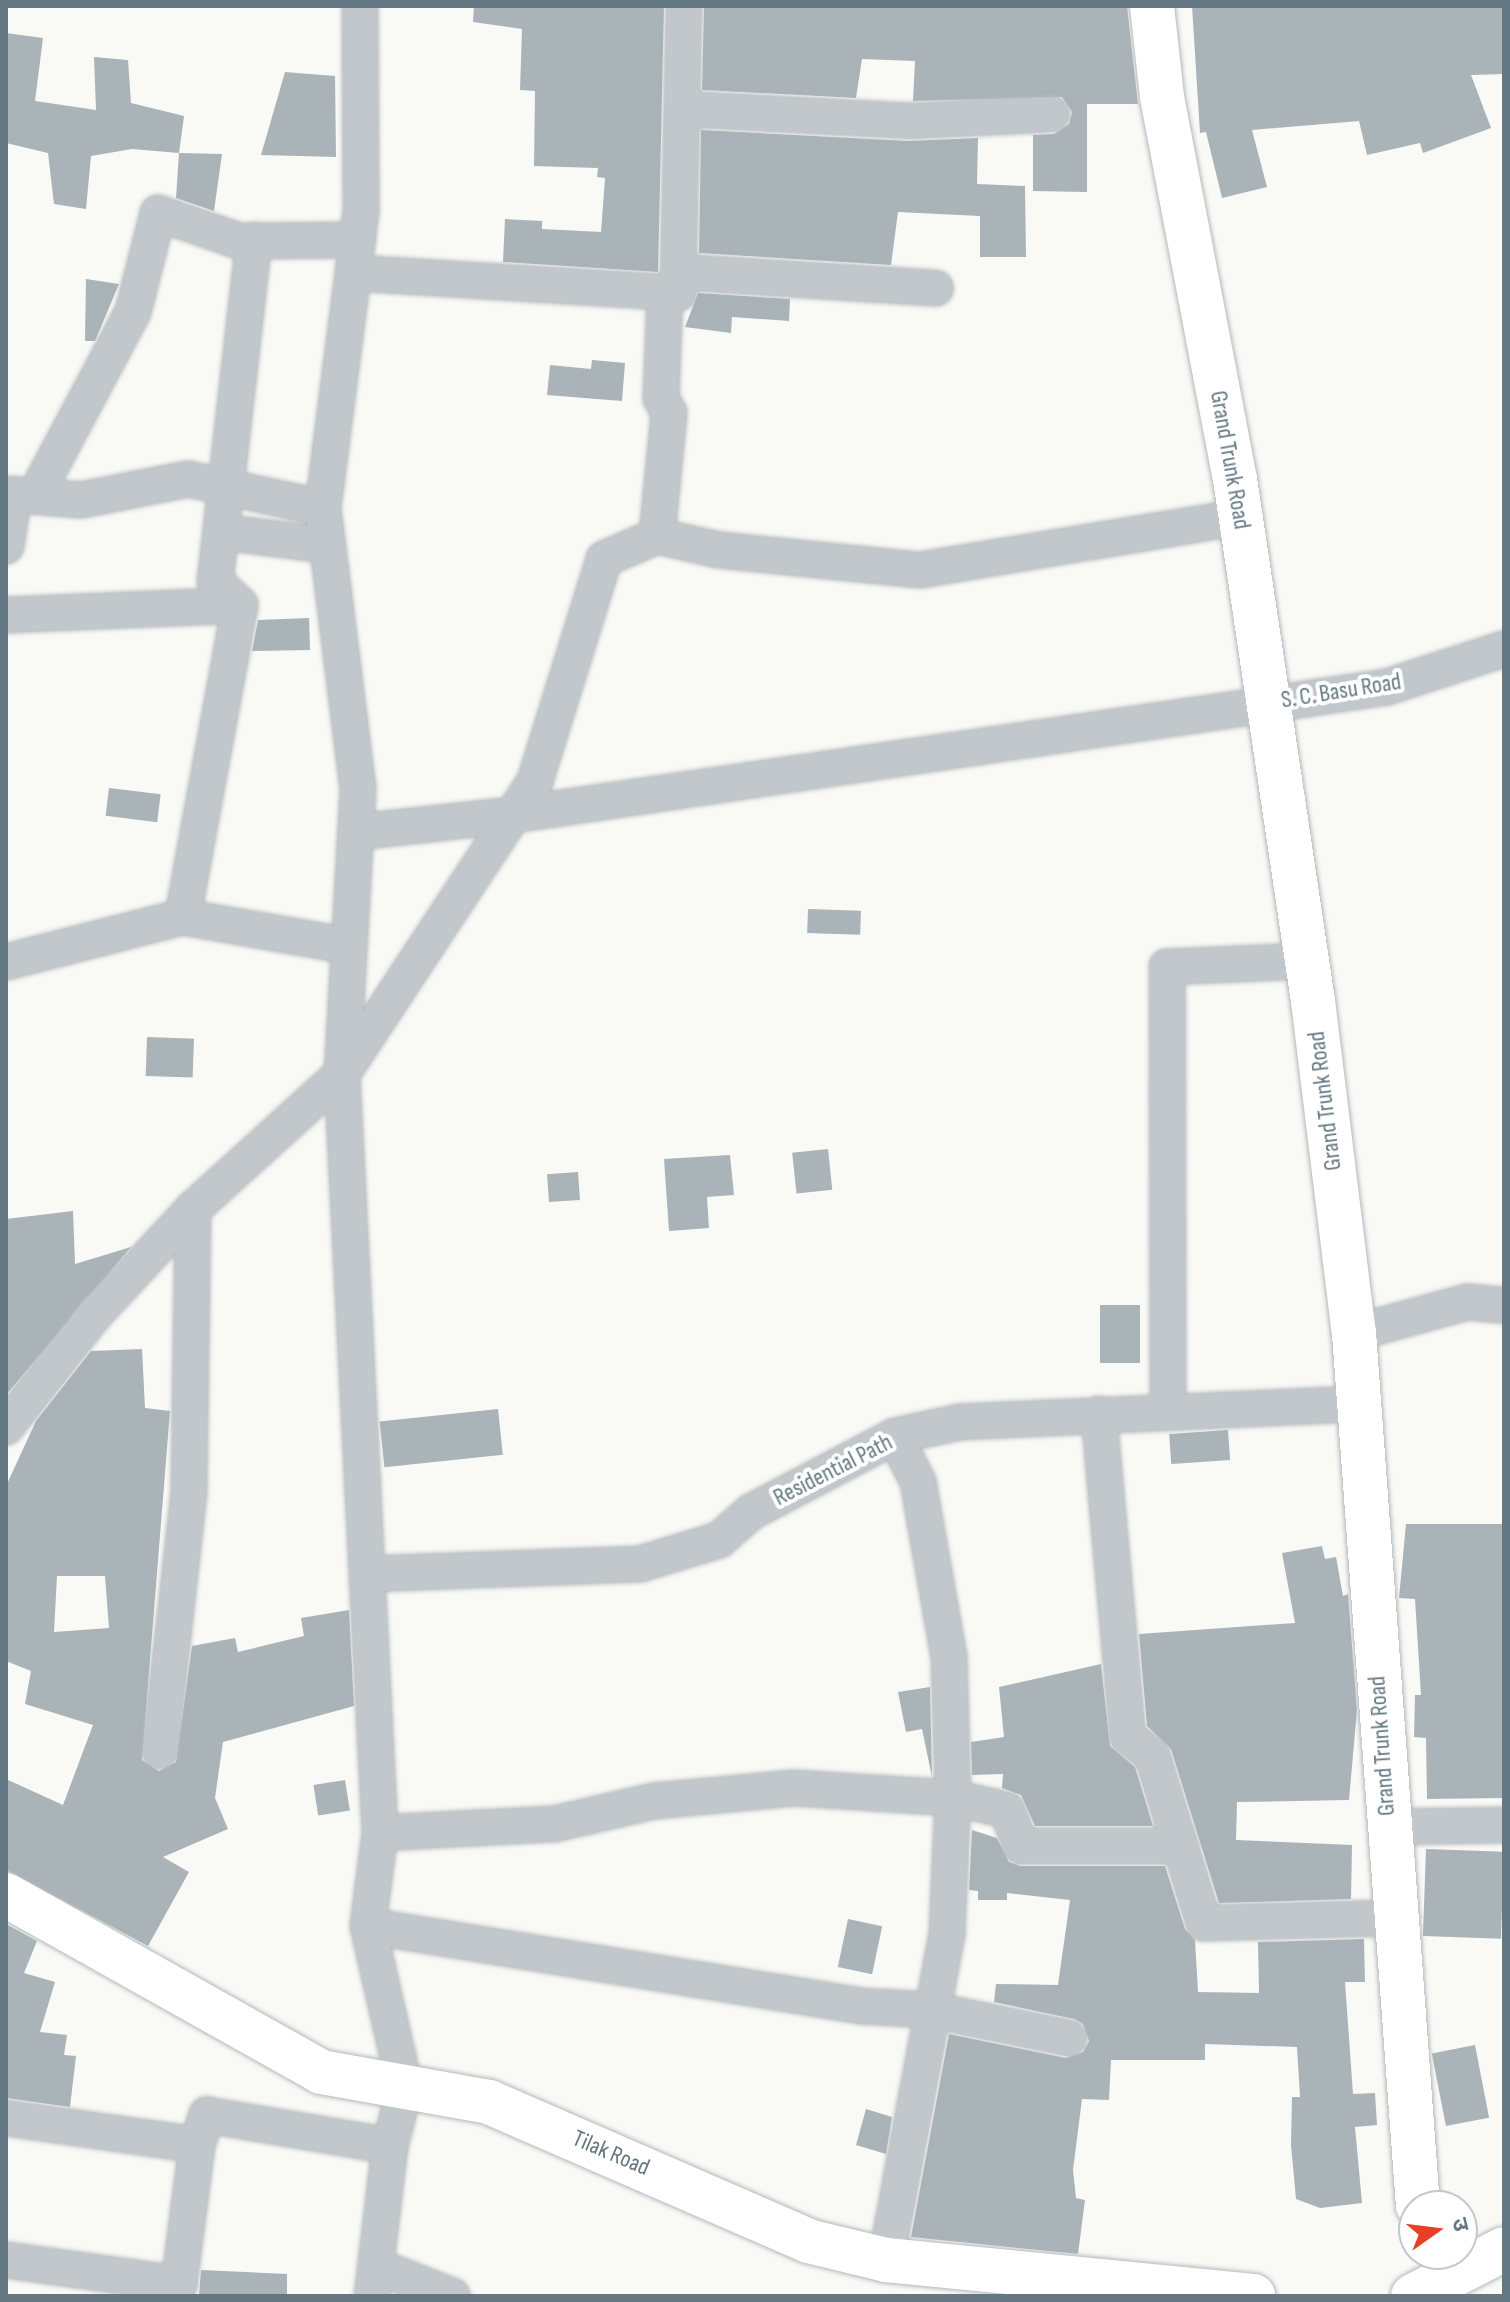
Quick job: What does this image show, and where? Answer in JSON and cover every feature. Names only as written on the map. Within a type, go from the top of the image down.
[{"type":"main road","name":"Grand Trunk Road","points":[[1152,6],[1162,97],[1241,517],[1307,961],[1354,1333],[1387,1827],[1417,2190]]},
{"type":"main road","name":"Tilak Road","points":[[6,1895],[321,2072],[489,2102],[808,2241],[886,2260],[1253,2296]]},
{"type":"main road","points":[[1422,2285],[1504,2249]]},
{"type":"street","points":[[360,6],[355,256],[323,508],[358,790],[342,1074],[380,1833],[368,1926],[405,2087],[390,2146],[374,2281],[452,2296]]},
{"type":"street","points":[[657,536],[669,413],[661,398],[672,282],[682,109],[684,6]]},
{"type":"street","points":[[682,109],[909,121],[1052,114]]},
{"type":"street","points":[[6,546],[18,495],[133,312],[158,213],[254,240],[355,256],[672,282],[936,288]]},
{"type":"street","points":[[240,605],[215,581],[254,240]]},
{"type":"street","points":[[18,495],[81,500],[188,479],[323,508]]},
{"type":"street","points":[[6,1427],[95,1314],[193,1209],[342,1074],[535,781],[604,559],[657,536],[719,550],[920,570],[1241,517]]},
{"type":"street","points":[[221,532],[327,545]]},
{"type":"street","points":[[6,615],[240,605]]},
{"type":"street","points":[[183,917],[240,605]]},
{"type":"street","name":"S. C. Basu Road","points":[[356,832],[513,815],[1387,687],[1504,649]]},
{"type":"street","points":[[6,962],[183,917],[349,946]]},
{"type":"street","points":[[1168,1410],[1167,967],[1307,961]]},
{"type":"street","points":[[160,1751],[189,1492],[193,1209]]},
{"type":"street","points":[[1354,1333],[1467,1302],[1504,1305]]},
{"type":"street","name":"Residential Path","points":[[367,1574],[640,1564],[719,1540],[751,1512],[895,1436],[960,1422],[1168,1410],[1361,1404]]},
{"type":"street","points":[[1099,1414],[1128,1737],[1152,1755],[1204,1923],[1394,1918]]},
{"type":"street","points":[[886,2260],[917,2117],[931,2010],[947,1933],[953,1798],[949,1657],[918,1482],[895,1436]]},
{"type":"street","points":[[380,1833],[554,1824],[654,1801],[794,1788],[953,1798],[1007,1810],[1021,1846],[1181,1846]]},
{"type":"street","points":[[1387,1827],[1504,1825]]},
{"type":"street","points":[[368,1926],[860,2006],[931,2010],[1069,2038]]},
{"type":"street","points":[[6,2260],[179,2284],[197,2145],[207,2115],[390,2146]]},
{"type":"street","points":[[6,2118],[197,2145]]},
{"type":"building","points":[[474,6],[664,6],[658,272],[503,262],[505,219],[542,221],[542,229],[601,232],[605,178],[597,177],[598,168],[534,166],[535,91],[520,90],[522,29],[473,22]]},
{"type":"building","points":[[704,6],[1127,6],[1138,104],[1087,104],[1087,192],[1033,191],[1033,135],[1054,134],[1069,124],[1072,112],[1062,97],[913,101],[915,61],[862,59],[856,98],[702,90]]},
{"type":"building","points":[[1192,6],[1504,6],[1504,74],[1471,75],[1491,128],[1423,153],[1420,143],[1367,155],[1359,121],[1252,130],[1267,187],[1222,198],[1206,132],[1200,133]]},
{"type":"building","points":[[6,33],[43,38],[35,101],[96,110],[94,57],[128,60],[131,103],[184,116],[179,153],[132,149],[91,156],[86,209],[54,204],[48,153],[6,143]]},
{"type":"building","points":[[285,72],[335,76],[336,157],[261,155]]},
{"type":"building","points":[[701,130],[908,141],[978,138],[977,184],[1025,186],[1026,257],[980,257],[980,216],[898,212],[891,265],[699,253]]},
{"type":"building","points":[[179,153],[222,154],[214,211],[176,198]]},
{"type":"building","points":[[86,279],[119,284],[95,341],[85,341]]},
{"type":"building","points":[[698,293],[790,299],[789,321],[732,317],[731,333],[685,327]]},
{"type":"building","points":[[592,360],[625,363],[622,401],[547,395],[550,365],[591,369]]},
{"type":"building","points":[[309,618],[310,650],[252,651],[258,620]]},
{"type":"building","points":[[109,788],[161,794],[157,822],[106,816]]},
{"type":"building","points":[[808,909],[861,911],[860,935],[807,933]]},
{"type":"building","points":[[147,1037],[194,1039],[193,1078],[146,1076]]},
{"type":"building","points":[[828,1149],[832,1190],[796,1194],[792,1153]]},
{"type":"building","points":[[730,1155],[734,1195],[707,1197],[709,1228],[669,1231],[664,1159]]},
{"type":"building","points":[[578,1172],[580,1200],[549,1202],[547,1174]]},
{"type":"building","points":[[73,1211],[75,1264],[131,1247],[6,1395],[6,1219]]},
{"type":"building","points":[[1100,1305],[1140,1305],[1140,1363],[1100,1363]]},
{"type":"building","points":[[142,1349],[145,1408],[170,1411],[142,1760],[159,1771],[176,1762],[192,1646],[235,1638],[238,1652],[304,1636],[301,1618],[349,1610],[354,1706],[223,1742],[215,1798],[228,1829],[163,1857],[189,1872],[148,1946],[6,1870],[6,1779],[63,1805],[93,1725],[25,1704],[31,1671],[6,1661],[6,1486],[36,1421],[91,1351]],"holes":[[[57,1576],[105,1576],[109,1628],[54,1632]]]},
{"type":"building","points":[[498,1409],[503,1455],[384,1467],[380,1421]]},
{"type":"building","points":[[1228,1430],[1230,1460],[1171,1464],[1169,1434]]},
{"type":"building","points":[[1406,1524],[1504,1524],[1504,1798],[1427,1799],[1426,1738],[1414,1737],[1415,1695],[1421,1695],[1415,1599],[1399,1598]]},
{"type":"building","points":[[1322,1546],[1325,1559],[1336,1557],[1343,1596],[1348,1594],[1357,1710],[1349,1800],[1237,1802],[1236,1840],[1352,1845],[1351,1899],[1219,1903],[1171,1749],[1147,1726],[1139,1634],[1295,1623],[1282,1553]]},
{"type":"building","points":[[1101,1664],[1110,1746],[1135,1767],[1153,1826],[1035,1826],[1021,1795],[1002,1788],[1003,1774],[972,1775],[971,1742],[1004,1737],[999,1687]]},
{"type":"building","points":[[930,1687],[932,1777],[922,1729],[906,1732],[898,1692]]},
{"type":"building","points":[[345,1780],[350,1811],[318,1816],[313,1785]]},
{"type":"building","points":[[972,1830],[997,1838],[1009,1862],[1020,1866],[1165,1866],[1185,1929],[1195,1940],[1198,1992],[1259,1993],[1258,1942],[1364,1939],[1365,1982],[1345,1982],[1353,2094],[1375,2093],[1377,2125],[1355,2127],[1362,2203],[1320,2208],[1296,2199],[1291,2145],[1292,2097],[1300,2097],[1297,2047],[1205,2044],[1205,2060],[1111,2060],[1109,2100],[1082,2099],[1073,2170],[1076,2198],[1085,2200],[1078,2254],[911,2237],[949,2034],[1066,2058],[1083,2052],[1089,2041],[1083,2024],[1074,2019],[994,2002],[996,1984],[1058,1985],[1070,1900],[1007,1893],[1007,1900],[978,1900],[978,1891],[969,1890]]},
{"type":"building","points":[[1426,1849],[1504,1852],[1501,1939],[1423,1936]]},
{"type":"building","points":[[848,1919],[882,1926],[872,1974],[838,1967]]},
{"type":"building","points":[[6,1924],[37,1941],[24,1973],[55,1982],[40,2032],[67,2035],[64,2055],[76,2056],[70,2107],[6,2098]]},
{"type":"building","points":[[1475,2045],[1489,2118],[1446,2126],[1432,2053]]},
{"type":"building","points":[[866,2109],[892,2117],[886,2154],[856,2145]]},
{"type":"building","points":[[201,2270],[287,2274],[287,2296],[199,2296]]}]
